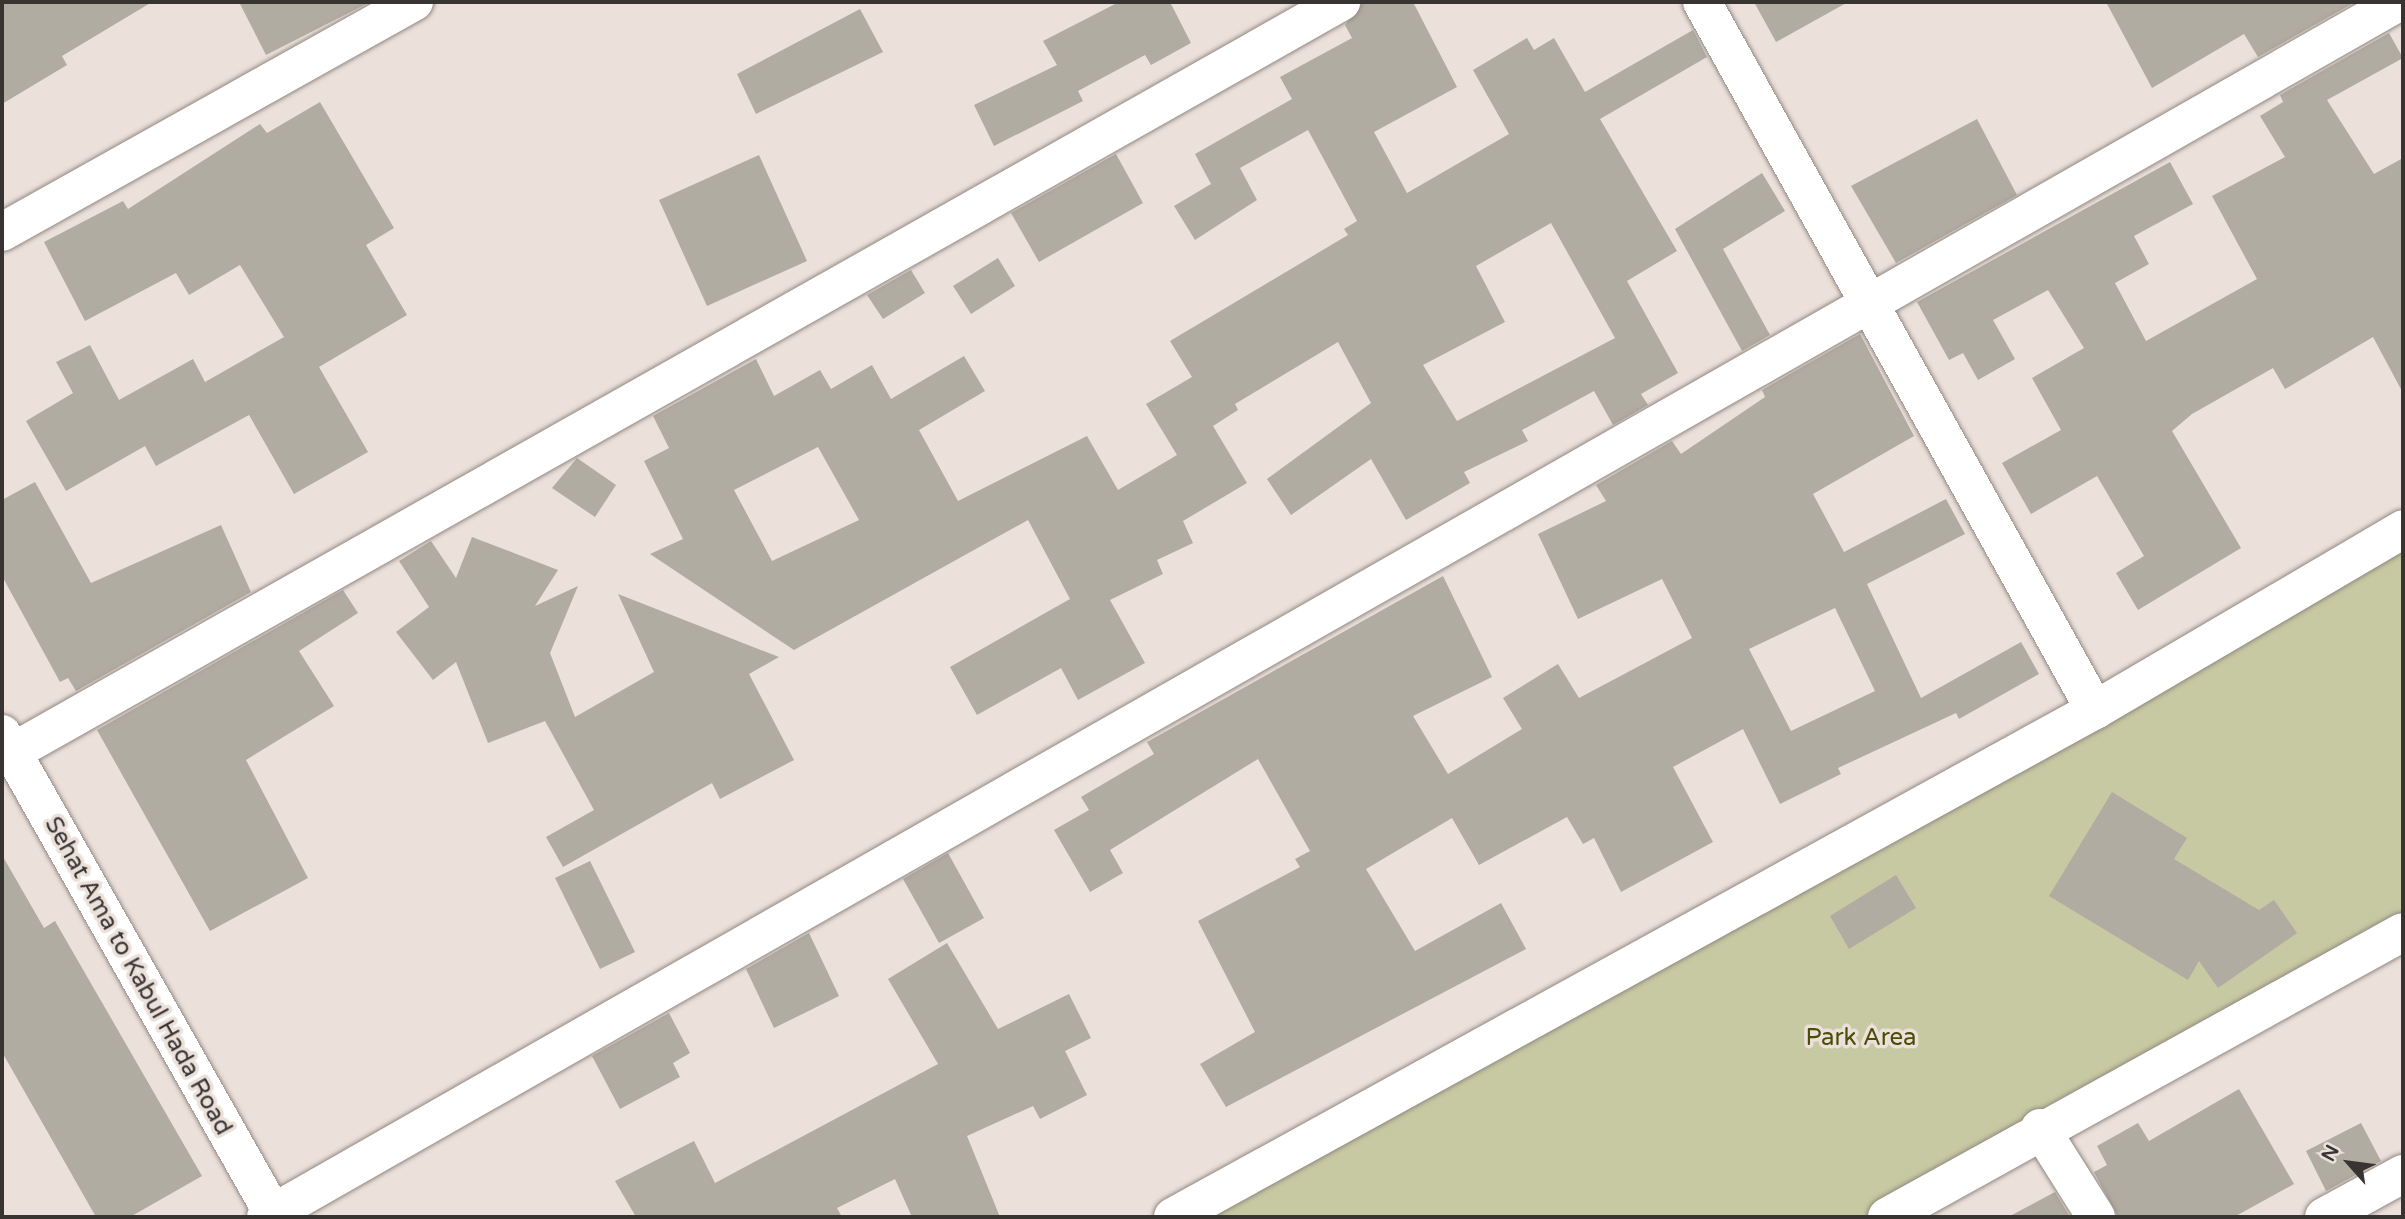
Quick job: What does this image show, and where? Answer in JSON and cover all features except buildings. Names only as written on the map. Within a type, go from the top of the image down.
[{"type":"street","points":[[2,232],[414,2]]},
{"type":"street","points":[[5,748],[1341,2]]},
{"type":"street","points":[[1702,2],[2095,710]]},
{"type":"street","points":[[271,1216],[2399,2]]},
{"type":"street","points":[[1173,1217],[2095,710],[2403,529]]},
{"type":"street","name":"Sehat Ama to Kabul Hada Road","points":[[5,748],[271,1216]]},
{"type":"street","points":[[1887,1217],[2040,1128],[2403,932]]},
{"type":"street","points":[[2040,1128],[2096,1217]]},
{"type":"street","points":[[2324,1217],[2403,1174]]},
{"type":"green space","name":"Park Area","points":[[2403,529],[2403,933],[1899,1217],[1173,1217]]}]
